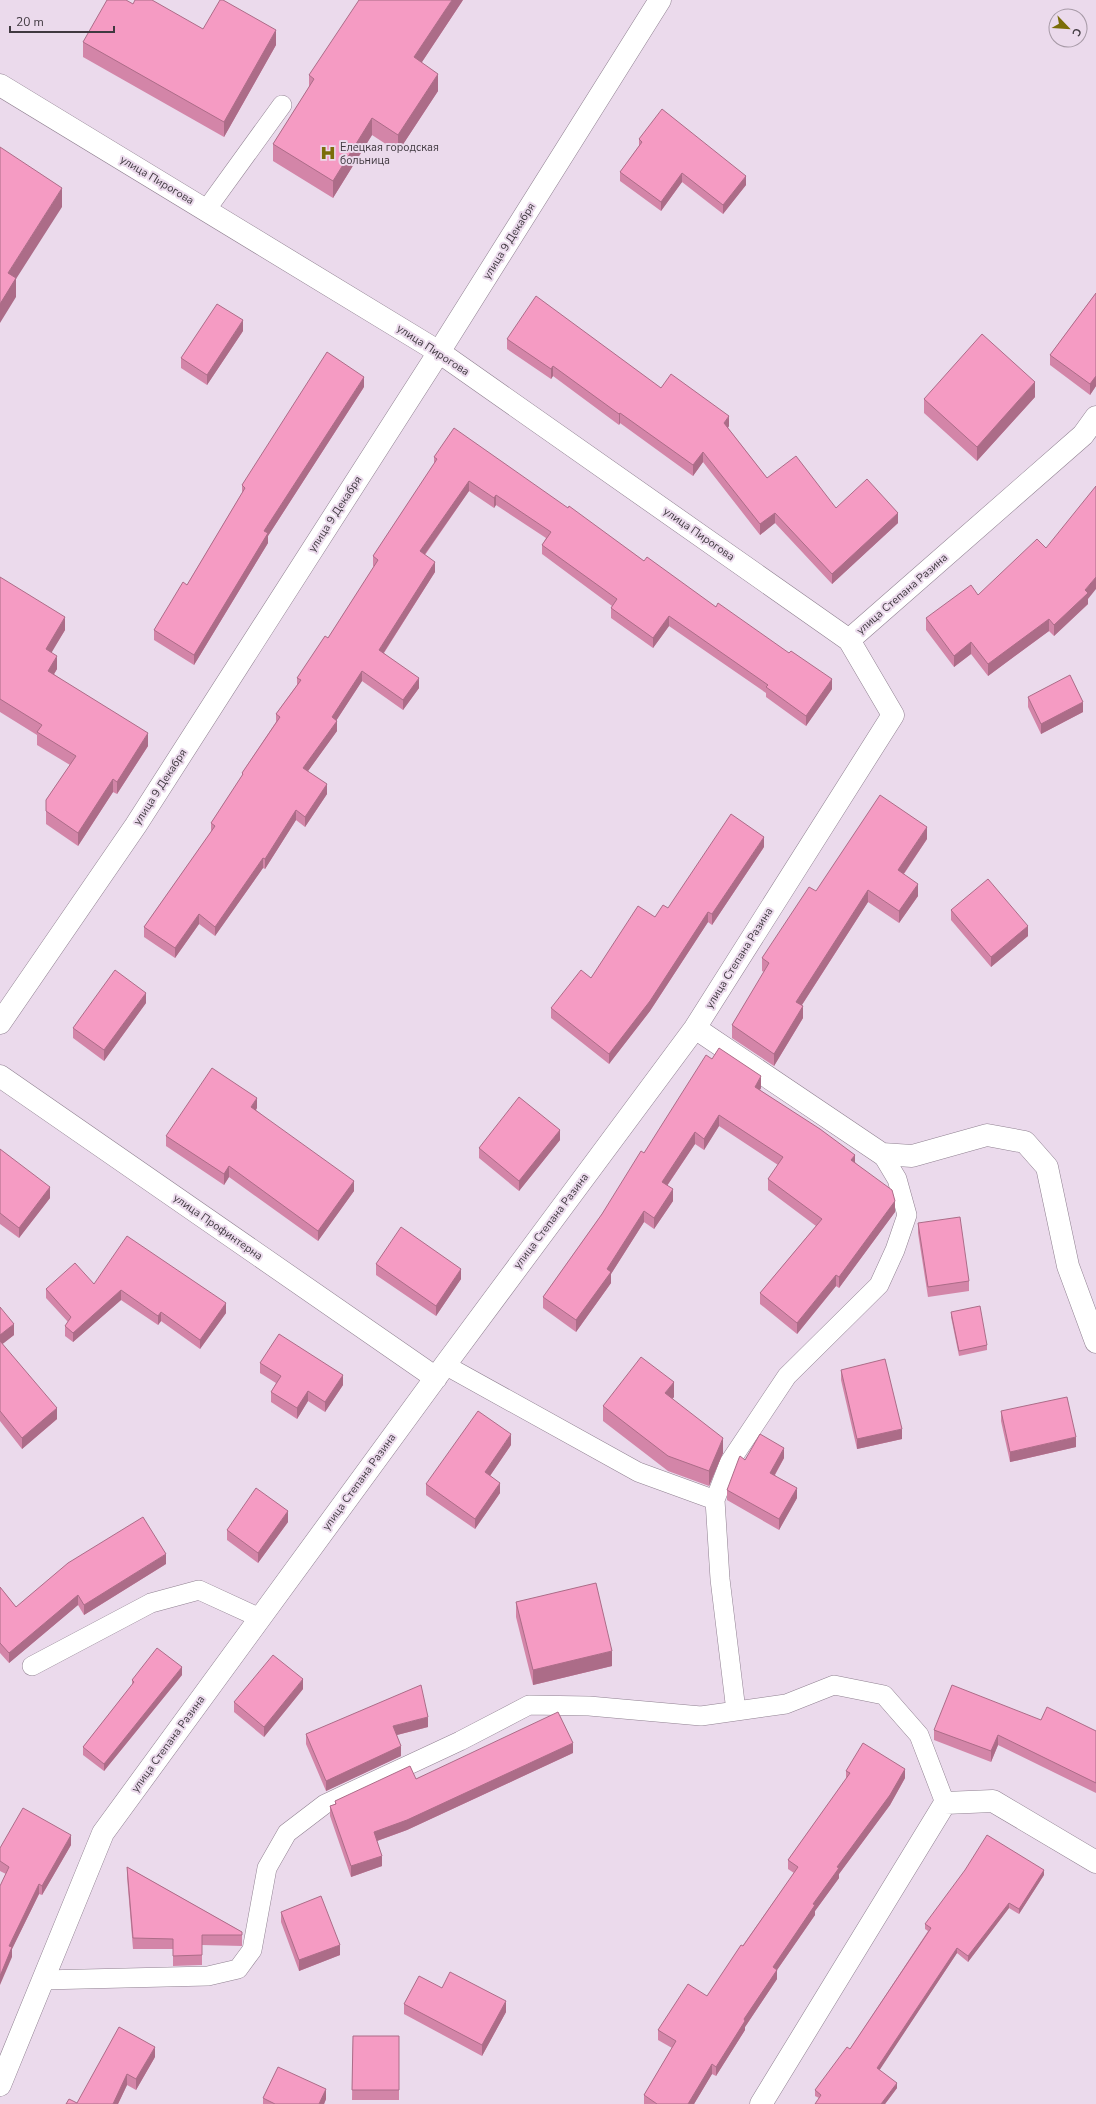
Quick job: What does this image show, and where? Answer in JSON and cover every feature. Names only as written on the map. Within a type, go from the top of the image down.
[{"type":"street","name":"улица 9 Декабря","points":[[0,1023],[136,825],[439,352],[660,0]]},
{"type":"street","name":"улица Пирогова","points":[[0,85],[439,352],[849,640]]},
{"type":"street","name":"улица Степана Разина","points":[[0,2085],[103,1832],[440,1371],[695,1028],[893,715],[849,640],[1089,431],[1096,417]]},
{"type":"street","points":[[695,1028],[882,1154],[912,1156],[987,1135],[1025,1142],[1047,1167],[1068,1266],[1096,1342]]},
{"type":"street","name":"улица Профинтерна","points":[[0,1076],[440,1371]]},
{"type":"street","points":[[761,2104],[945,1803],[993,1801],[1096,1862]]},
{"type":"lane","points":[[206,210],[282,106]]},
{"type":"lane","points":[[736,1710],[720,1579],[715,1500],[729,1462],[787,1376],[879,1284],[895,1250],[907,1215],[897,1180],[882,1154]]},
{"type":"lane","points":[[440,1371],[638,1472],[715,1500]]},
{"type":"lane","points":[[32,1666],[151,1603],[199,1590],[260,1618]]},
{"type":"lane","points":[[43,1980],[208,1976],[238,1969],[252,1950],[267,1868],[287,1833],[325,1804],[460,1741],[529,1705],[588,1706],[701,1716],[786,1704],[834,1685],[884,1695],[919,1735],[945,1803]]},
{"type":"building","points":[[107,0],[126,0],[133,4],[135,0],[152,0],[203,29],[220,0],[223,0],[276,30],[224,122],[83,42]]},
{"type":"building","points":[[359,0],[452,0],[414,57],[438,74],[398,135],[372,118],[333,181],[273,144],[314,79],[309,75]]},
{"type":"building","points":[[662,109],[746,176],[723,205],[682,173],[661,202],[620,172],[642,142],[639,139]]},
{"type":"building","points":[[0,147],[62,188],[8,273],[16,278],[0,304]]},
{"type":"building","points":[[1096,293],[1096,376],[1090,384],[1050,355]]},
{"type":"building","points":[[536,296],[661,388],[671,374],[729,416],[724,423],[767,478],[796,456],[836,508],[867,479],[898,513],[832,574],[775,513],[760,524],[703,452],[693,465],[553,366],[551,369],[507,339]]},
{"type":"building","points":[[217,304],[243,320],[207,375],[181,358]]},
{"type":"building","points":[[982,334],[1035,382],[977,447],[924,399]]},
{"type":"building","points":[[327,352],[364,377],[264,531],[268,533],[194,655],[154,630],[183,582],[187,585],[245,488],[242,485]]},
{"type":"building","points":[[454,428],[568,508],[569,506],[644,561],[647,557],[716,607],[718,603],[789,653],[791,651],[832,679],[806,716],[766,687],[768,685],[669,616],[653,638],[611,608],[617,599],[542,545],[551,532],[496,495],[494,498],[469,481],[420,551],[435,562],[379,650],[419,678],[403,700],[362,671],[332,717],[337,721],[303,768],[327,784],[305,817],[296,810],[265,859],[263,858],[215,927],[199,914],[175,948],[144,927],[215,826],[211,823],[243,774],[242,773],[280,717],[276,714],[301,680],[297,678],[325,636],[328,638],[378,560],[373,556],[437,459],[434,457]]},
{"type":"building","points":[[1096,486],[1096,577],[1085,590],[1088,593],[1054,625],[1049,619],[988,664],[971,642],[954,656],[926,618],[971,585],[978,595],[1037,539],[1046,548]]},
{"type":"building","points":[[0,577],[65,617],[46,649],[57,656],[48,671],[148,733],[117,782],[113,779],[78,833],[46,811],[46,800],[76,756],[37,732],[42,725],[0,699]]},
{"type":"building","points":[[1070,675],[1083,702],[1041,724],[1028,697]]},
{"type":"building","points":[[880,795],[927,827],[898,870],[918,884],[899,911],[868,890],[796,1002],[803,1006],[774,1054],[732,1025],[769,963],[762,958],[809,887],[816,891]]},
{"type":"building","points":[[731,814],[764,837],[712,914],[708,912],[650,1001],[609,1054],[551,1008],[581,970],[591,978],[638,906],[655,917],[663,905],[668,908]]},
{"type":"building","points":[[988,879],[1028,926],[991,957],[951,910]]},
{"type":"building","points":[[115,970],[146,993],[104,1050],[73,1028]]},
{"type":"building","points":[[719,1048],[761,1076],[755,1087],[820,1129],[855,1155],[851,1160],[892,1190],[895,1201],[839,1277],[836,1275],[797,1323],[760,1293],[822,1219],[768,1179],[783,1157],[719,1115],[704,1139],[695,1132],[662,1182],[673,1189],[654,1218],[644,1211],[607,1269],[611,1272],[576,1320],[543,1297],[602,1214],[641,1151],[644,1153],[706,1055],[712,1059]]},
{"type":"building","points":[[212,1068],[257,1098],[251,1107],[354,1181],[318,1231],[229,1166],[224,1174],[166,1136]]},
{"type":"building","points":[[519,1097],[560,1130],[519,1181],[479,1148]]},
{"type":"building","points":[[0,1149],[50,1187],[19,1228],[0,1213]]},
{"type":"building","points":[[960,1217],[969,1281],[928,1287],[918,1223]]},
{"type":"building","points":[[401,1227],[461,1269],[436,1306],[376,1264]]},
{"type":"building","points":[[127,1236],[226,1303],[200,1340],[161,1312],[158,1316],[121,1290],[73,1333],[65,1326],[71,1317],[46,1289],[75,1263],[94,1284]]},
{"type":"building","points":[[980,1306],[987,1345],[959,1351],[951,1312]]},
{"type":"building","points":[[0,1307],[14,1324],[0,1335]]},
{"type":"building","points":[[279,1334],[343,1375],[325,1402],[308,1391],[297,1408],[271,1392],[281,1376],[260,1363]]},
{"type":"building","points":[[0,1341],[57,1408],[22,1438],[0,1411]]},
{"type":"building","points":[[641,1357],[674,1382],[665,1393],[723,1438],[709,1471],[668,1456],[603,1406]]},
{"type":"building","points":[[885,1359],[902,1429],[857,1439],[841,1370]]},
{"type":"building","points":[[1067,1397],[1076,1437],[1010,1452],[1001,1411]]},
{"type":"building","points":[[478,1411],[511,1434],[485,1472],[500,1483],[475,1519],[426,1484]]},
{"type":"building","points":[[760,1434],[784,1448],[770,1473],[797,1488],[779,1519],[727,1490],[740,1456],[745,1460]]},
{"type":"building","points":[[256,1488],[288,1511],[258,1553],[227,1530]]},
{"type":"building","points":[[143,1517],[166,1554],[84,1605],[78,1595],[9,1653],[0,1643],[0,1587],[16,1607],[68,1563]]},
{"type":"building","points":[[596,1583],[612,1651],[533,1670],[516,1602]]},
{"type":"building","points":[[157,1648],[182,1667],[104,1764],[83,1747],[134,1682],[132,1680]]},
{"type":"building","points":[[273,1655],[303,1679],[264,1727],[234,1702]]},
{"type":"building","points":[[421,1685],[428,1717],[393,1726],[401,1746],[326,1781],[306,1734]]},
{"type":"building","points":[[952,1685],[1041,1720],[1047,1707],[1096,1731],[1096,1783],[998,1735],[991,1751],[934,1730]]},
{"type":"building","points":[[558,1712],[573,1743],[407,1820],[374,1832],[382,1856],[351,1866],[330,1806],[336,1804],[335,1801],[410,1766],[416,1779]]},
{"type":"building","points":[[863,1743],[905,1769],[890,1795],[837,1867],[839,1868],[813,1904],[815,1905],[773,1967],[777,1970],[744,2019],[745,2021],[716,2067],[712,2064],[688,2104],[657,2104],[644,2095],[676,2041],[658,2030],[688,1984],[707,1996],[741,1945],[743,1946],[798,1867],[788,1860],[850,1773],[846,1771]]},
{"type":"building","points":[[23,1808],[71,1835],[42,1886],[39,1884],[9,1946],[12,1947],[0,1976],[0,1886],[9,1867],[0,1861],[0,1848]]},
{"type":"building","points":[[987,1835],[1044,1870],[1019,1909],[1009,1903],[968,1956],[957,1948],[877,2068],[897,2083],[881,2104],[815,2104],[821,2095],[815,2090],[847,2047],[850,2049],[931,1928],[925,1924],[965,1870]]},
{"type":"building","points":[[127,1867],[242,1932],[242,1935],[202,1935],[202,1955],[173,1956],[173,1939],[133,1938]]},
{"type":"building","points":[[321,1896],[340,1945],[299,1960],[281,1912]]},
{"type":"building","points":[[450,1972],[506,2001],[482,2045],[404,2004],[419,1976],[442,1988]]},
{"type":"building","points":[[119,2027],[155,2047],[136,2079],[127,2074],[113,2104],[66,2104],[69,2099],[77,2103]]},
{"type":"building","points":[[353,2036],[399,2036],[399,2090],[352,2090]]},
{"type":"building","points":[[278,2067],[326,2089],[319,2104],[275,2104],[263,2098]]},
{"type":"place","name":"Елецкая городская больница","points":[[328,153]]}]
